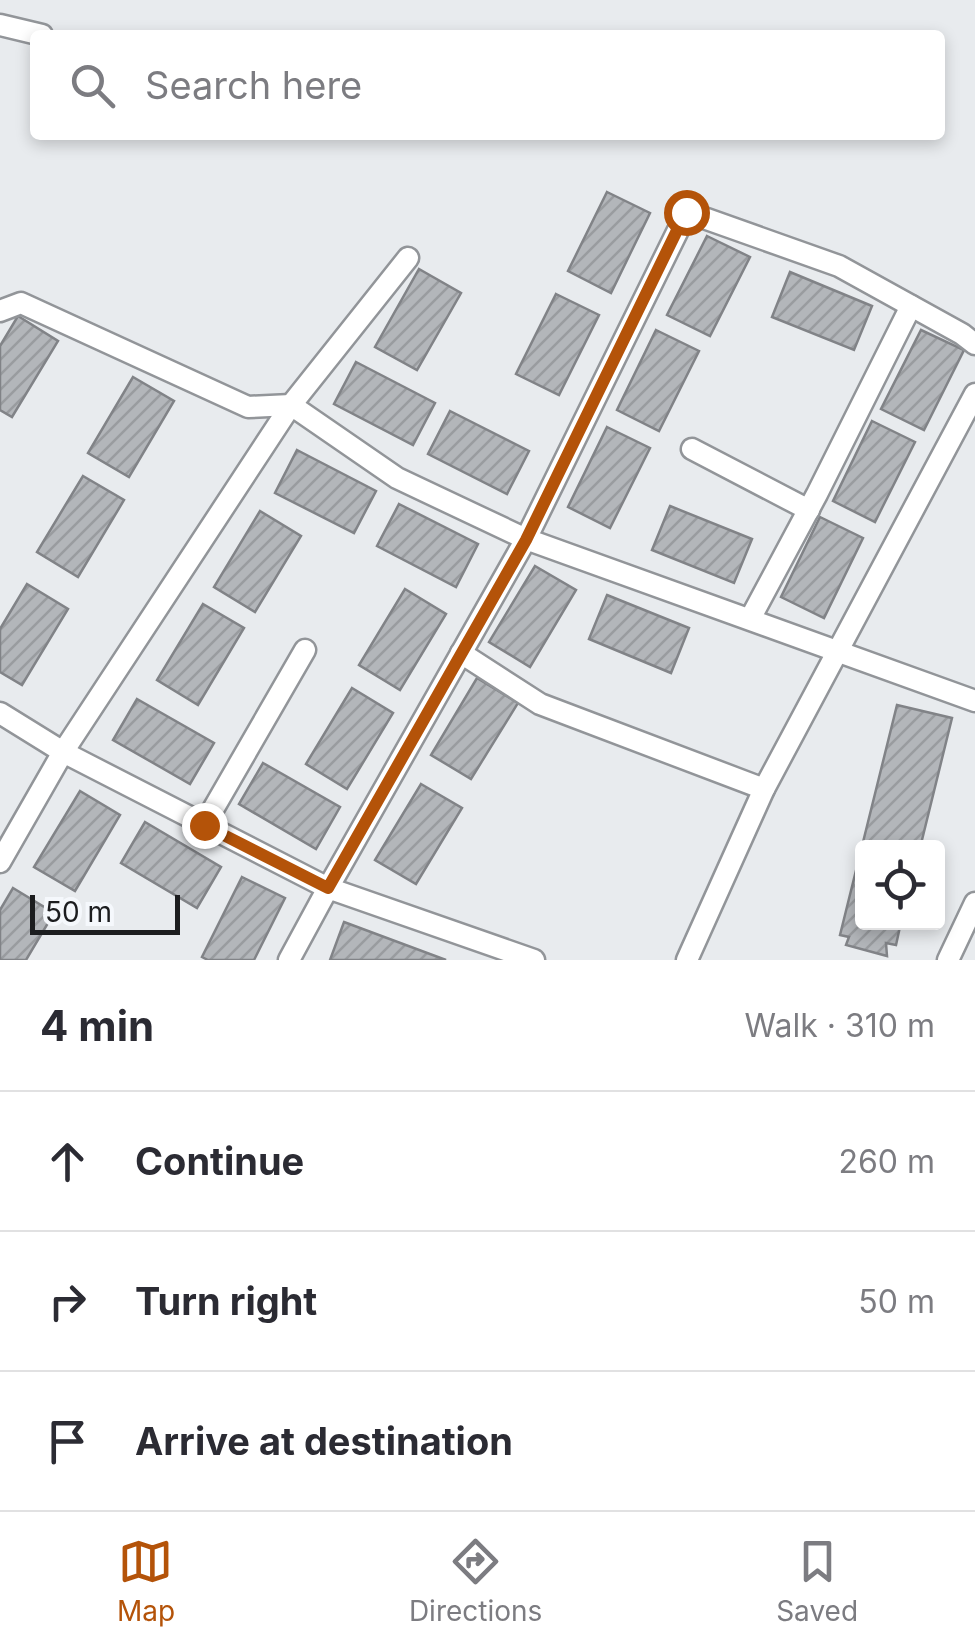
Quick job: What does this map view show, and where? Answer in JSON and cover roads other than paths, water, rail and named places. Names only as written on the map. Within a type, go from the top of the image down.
[{"type":"street","points":[[0,25],[30,32]]},
{"type":"street","points":[[289,960],[526,540],[686,212],[839,266],[975,344]]},
{"type":"street","points":[[0,862],[63,752],[291,406],[408,258]]},
{"type":"street","points":[[0,311],[21,303],[248,407],[291,406],[398,478],[526,540],[975,701]]},
{"type":"street","points":[[750,620],[911,306]]},
{"type":"street","points":[[687,960],[764,790],[975,394]]},
{"type":"street","points":[[692,449],[809,510]]},
{"type":"street","points":[[204,825],[305,650]]},
{"type":"street","points":[[461,653],[540,704],[764,790]]},
{"type":"street","points":[[0,714],[63,752],[328,888],[534,960]]},
{"type":"street","points":[[948,960],[975,904]]}]
